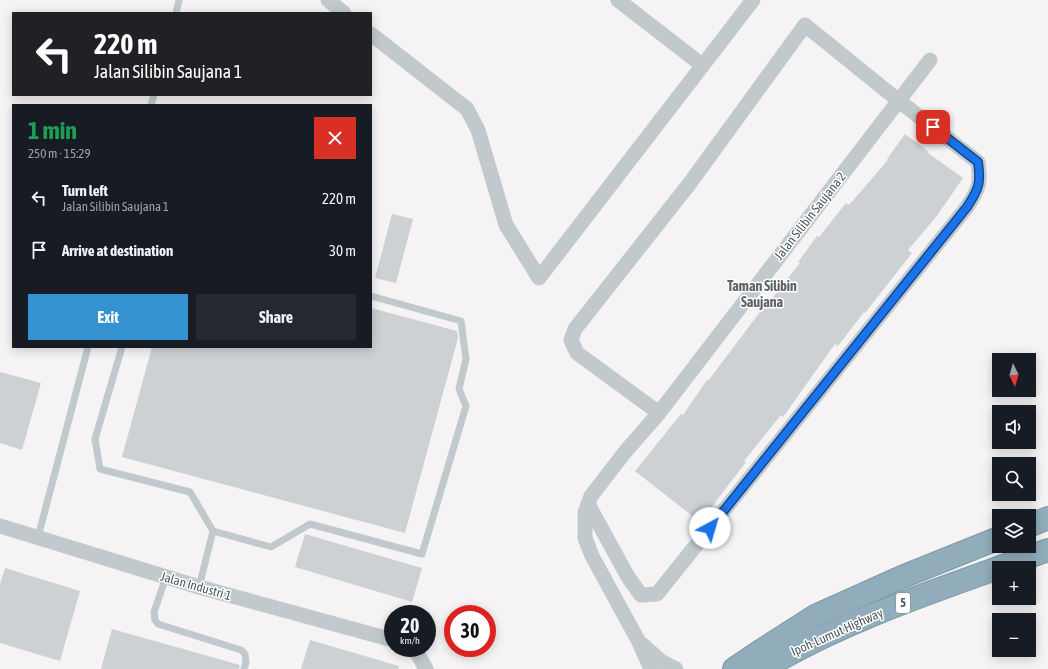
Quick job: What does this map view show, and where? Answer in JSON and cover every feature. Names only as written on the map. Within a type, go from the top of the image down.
[{"type":"highway","points":[[1036,523],[1048,518]]},
{"type":"highway","name":"Ipoh-Lumut Highway","points":[[734,669],[815,616],[902,577],[992,541]]},
{"type":"highway","name":"Ipoh-Lumut Highway","points":[[763,669],[791,652],[835,631],[909,601],[1048,550]]},
{"type":"street","points":[[328,0],[343,12]]},
{"type":"street","points":[[618,0],[702,65]]},
{"type":"street","points":[[372,35],[467,109],[478,130],[506,225],[539,278],[753,0]]},
{"type":"street","points":[[588,504],[628,578],[641,594],[657,594],[967,207],[974,196],[980,179],[978,162],[899,101],[805,25],[690,183],[575,330],[571,340],[577,353],[659,412]]},
{"type":"street","name":"Jalan Silibin Saujana 2","points":[[588,504],[591,496],[659,412],[930,60]]},
{"type":"street","points":[[588,504],[585,513],[585,538],[592,556],[639,642],[651,669]]},
{"type":"street","name":"Jalan Industri 1","points":[[0,526],[199,587],[384,638]]},
{"type":"street","points":[[639,642],[658,658],[676,669]]},
{"type":"street","points":[[418,657],[426,669]]},
{"type":"lane","points":[[176,12],[179,0]]},
{"type":"lane","points":[[122,348],[95,439],[100,469],[190,492],[213,531],[271,547],[310,524],[422,554],[466,406],[459,389],[466,359],[461,322],[372,296]]},
{"type":"lane","points":[[38,538],[88,348]]},
{"type":"lane","points":[[199,587],[213,531]]},
{"type":"lane","points":[[166,577],[154,612],[154,620],[158,624],[241,650],[246,654],[244,669]]},
{"type":"building","points":[[905,134],[929,152],[928,153],[963,178],[936,217],[908,250],[912,253],[838,346],[835,344],[783,417],[781,415],[744,461],[746,462],[700,522],[635,471],[681,414],[683,415],[707,380],[708,381],[763,308],[764,309],[800,263],[798,262],[817,236],[819,237],[846,203],[849,205],[888,160],[887,159]]},
{"type":"building","points":[[392,214],[413,219],[396,283],[375,278]]},
{"type":"building","points":[[372,308],[457,331],[458,338],[405,533],[122,457],[152,348],[372,348]]},
{"type":"building","points":[[0,372],[41,383],[22,450],[0,443]]},
{"type":"building","points":[[305,534],[422,568],[412,602],[295,567]]},
{"type":"building","points":[[5,568],[80,591],[60,661],[0,643],[0,584]]},
{"type":"building","points":[[112,629],[240,665],[239,669],[101,669]]},
{"type":"building","points":[[310,640],[399,666],[399,669],[301,669]]},
{"type":"district","name":"Taman Silibin Saujana","points":[[762,294]]},
{"type":"route","points":[[710,528],[967,207],[974,196],[980,179],[978,162],[933,127]]}]
